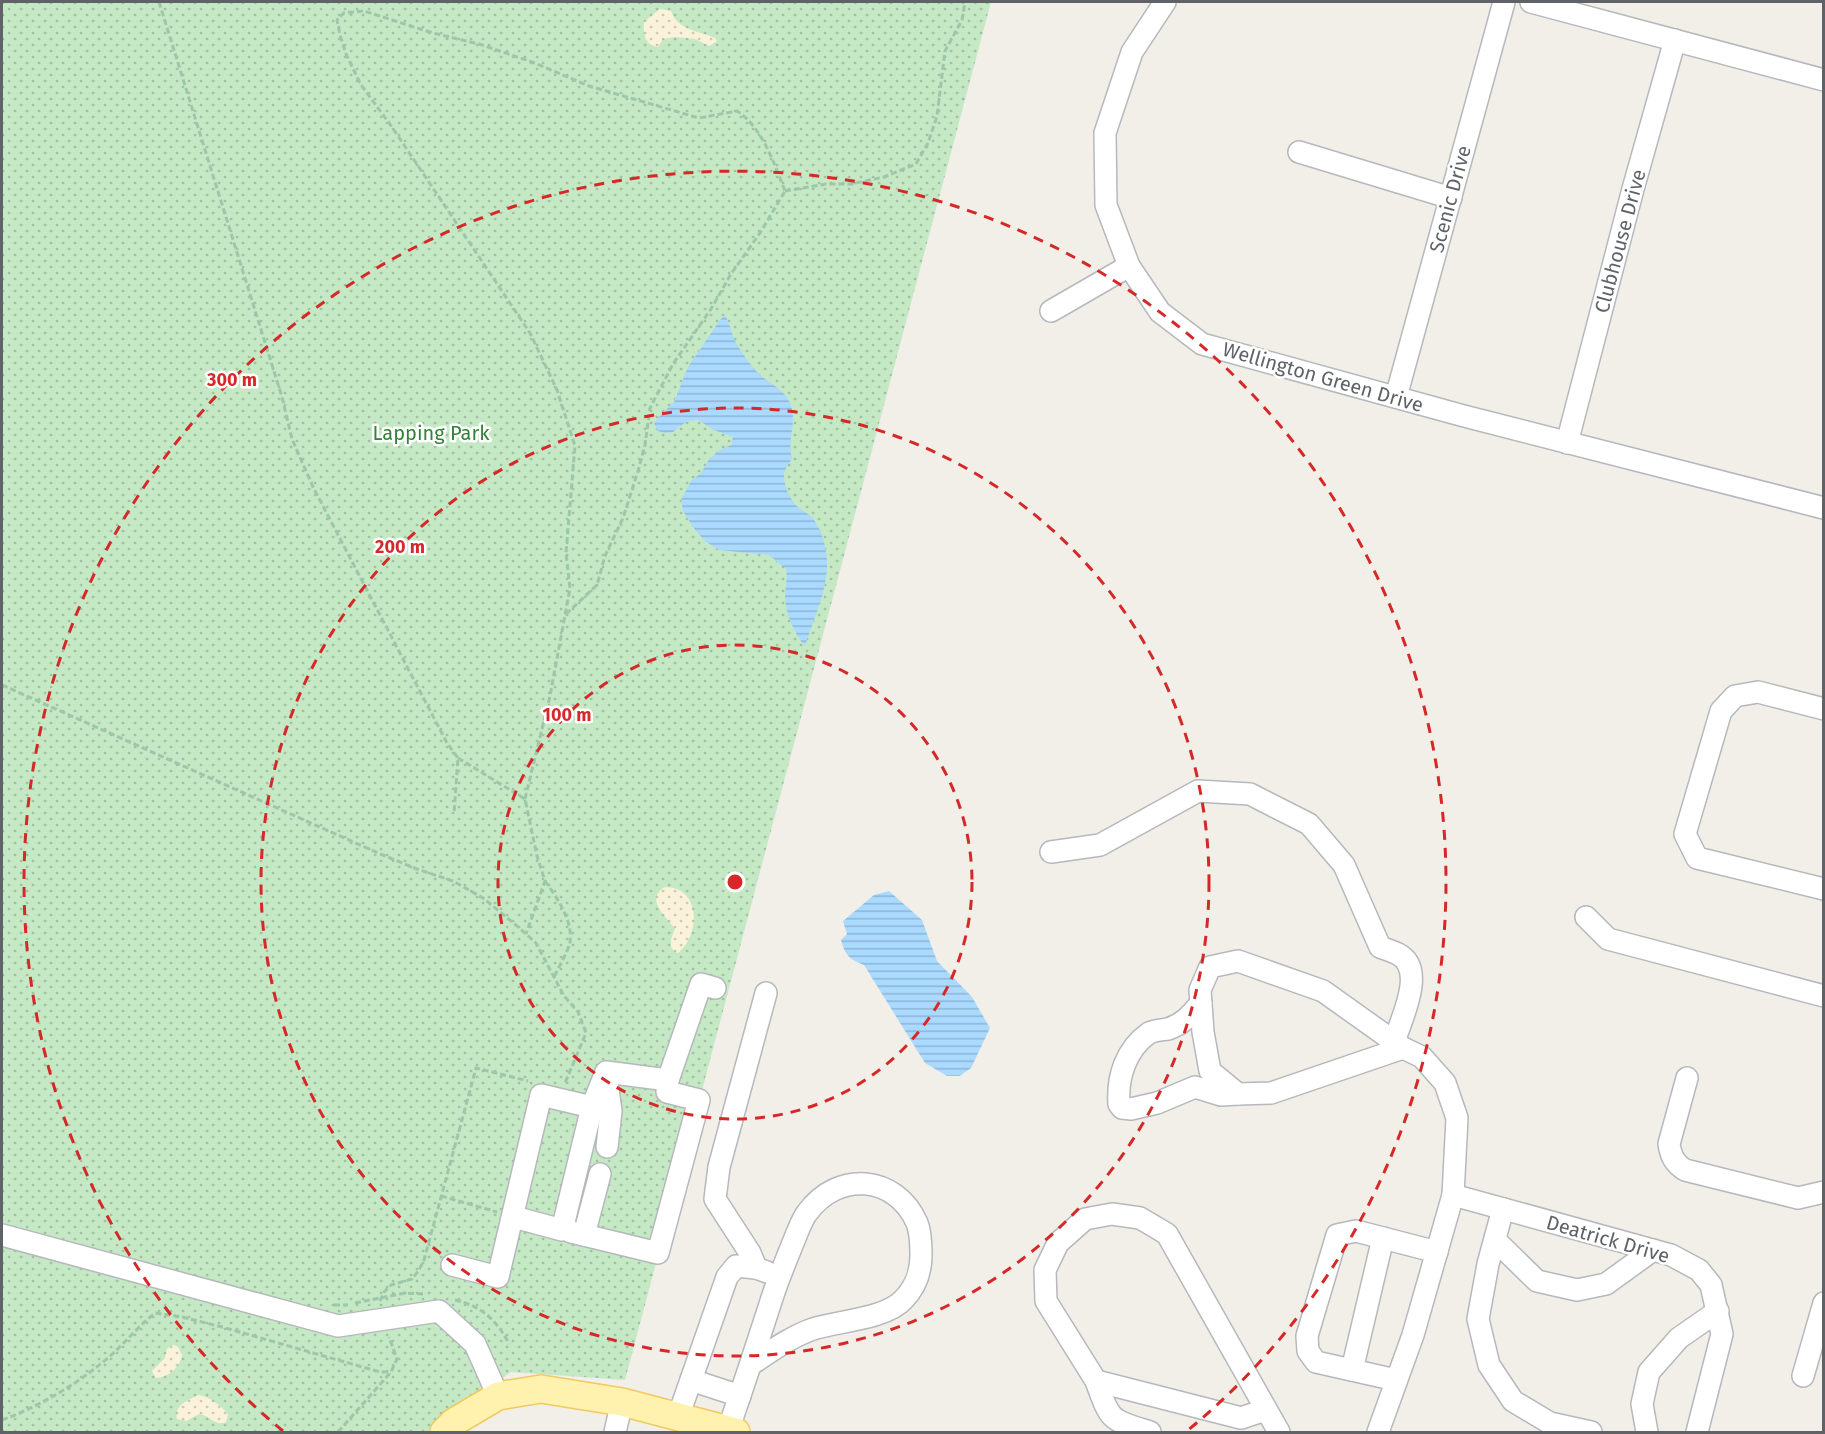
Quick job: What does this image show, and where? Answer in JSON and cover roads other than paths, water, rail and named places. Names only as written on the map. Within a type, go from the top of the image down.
[{"type":"main road","points":[[444,1432],[454,1422],[498,1396],[541,1389],[622,1402],[732,1431]]},
{"type":"street","name":"Wellington Green Drive","points":[[1165,2],[1132,52],[1105,133],[1106,205],[1129,266],[1160,312],[1202,344],[1396,398],[1824,508]]},
{"type":"street","name":"Scenic Drive","points":[[1396,398],[1504,2]]},
{"type":"street","points":[[1531,2],[1824,80]]},
{"type":"street","name":"Clubhouse Drive","points":[[1567,443],[1633,189],[1675,40]]},
{"type":"street","points":[[1299,153],[1450,198]]},
{"type":"street","points":[[1051,311],[1129,266]]},
{"type":"street","points":[[1824,709],[1758,692],[1735,696],[1722,711],[1685,834],[1697,858],[1824,889]]},
{"type":"street","points":[[1051,852],[1100,845],[1198,791],[1250,794],[1310,824],[1344,865],[1380,947],[1398,954],[1411,969],[1412,987],[1398,1045]]},
{"type":"street","points":[[1586,917],[1608,939],[1824,996]]},
{"type":"street","points":[[1238,1094],[1210,1071],[1203,1032],[1200,990],[1210,967],[1238,961],[1323,991],[1398,1045],[1422,1057],[1445,1083],[1457,1118],[1453,1195],[1413,1335],[1378,1432]]},
{"type":"street","points":[[514,1217],[658,1253],[699,1100],[667,1092],[668,1080],[701,984],[715,988]]},
{"type":"street","points":[[756,1269],[750,1253],[715,1199],[719,1167],[766,993]]},
{"type":"street","points":[[1201,1003],[1186,1020],[1168,1028],[1151,1031],[1135,1046],[1127,1058],[1119,1084],[1119,1104],[1122,1108],[1131,1109],[1157,1103],[1195,1087],[1221,1095],[1271,1093],[1398,1045]]},
{"type":"street","points":[[606,1072],[668,1080]]},
{"type":"street","points":[[562,1230],[592,1107],[606,1072]]},
{"type":"street","points":[[606,1072],[611,1112],[608,1147]]},
{"type":"street","points":[[1687,1078],[1669,1144],[1676,1165],[1685,1170],[1776,1194],[1798,1198],[1824,1192]]},
{"type":"street","points":[[453,1265],[498,1277],[542,1095],[592,1107]]},
{"type":"street","points":[[584,1235],[600,1174]]},
{"type":"street","points":[[732,1431],[740,1396],[750,1365],[780,1276],[785,1260],[806,1214],[821,1197],[842,1185],[862,1183],[880,1187],[896,1196],[907,1207],[918,1224],[921,1242],[921,1266],[916,1284],[902,1302],[877,1314],[813,1329],[787,1341],[750,1365]]},
{"type":"street","name":"Deatrick Drive","points":[[1453,1195],[1671,1255],[1699,1270],[1712,1285],[1722,1334],[1696,1432]]},
{"type":"street","points":[[1503,1209],[1488,1264],[1478,1319],[1489,1365],[1513,1401],[1550,1422],[1591,1432]]},
{"type":"street","points":[[1150,1432],[1117,1421],[1107,1411],[1096,1381],[1046,1301],[1046,1270],[1058,1243],[1085,1219],[1112,1215],[1140,1218],[1167,1234],[1279,1432]]},
{"type":"street","points":[[1396,1380],[1316,1362],[1308,1351],[1307,1336],[1336,1235],[1356,1231],[1437,1252]]},
{"type":"street","points":[[2,1235],[338,1326],[439,1311],[475,1344],[498,1396]]},
{"type":"street","points":[[1352,1370],[1383,1238]]},
{"type":"street","points":[[1495,1240],[1537,1281],[1577,1290],[1606,1284],[1653,1250]]},
{"type":"street","points":[[678,1417],[727,1277],[735,1266],[780,1276]]},
{"type":"street","points":[[1803,1376],[1824,1303]]},
{"type":"street","points":[[1647,1432],[1642,1404],[1649,1372],[1679,1338],[1718,1311]]},
{"type":"street","points":[[691,1380],[740,1396]]},
{"type":"street","points":[[1096,1381],[1234,1425],[1265,1410]]},
{"type":"street","points":[[615,1432],[622,1402]]},
{"type":"water","points":[[725,315],[735,341],[745,357],[761,376],[785,395],[793,414],[792,458],[785,470],[785,486],[796,505],[811,516],[818,526],[827,560],[823,593],[805,646],[794,630],[787,610],[786,569],[769,555],[719,550],[705,541],[683,511],[681,500],[691,481],[701,473],[718,451],[731,445],[733,437],[714,430],[698,420],[687,421],[673,432],[665,433],[658,431],[654,424],[674,402],[688,367]]},
{"type":"water","points":[[889,891],[922,920],[937,961],[972,997],[990,1028],[971,1068],[960,1076],[947,1076],[925,1063],[864,965],[846,953],[841,940],[847,934],[843,921],[874,895]]},
{"type":"park label","name":"Lapping Park","points":[[431,433]]}]
